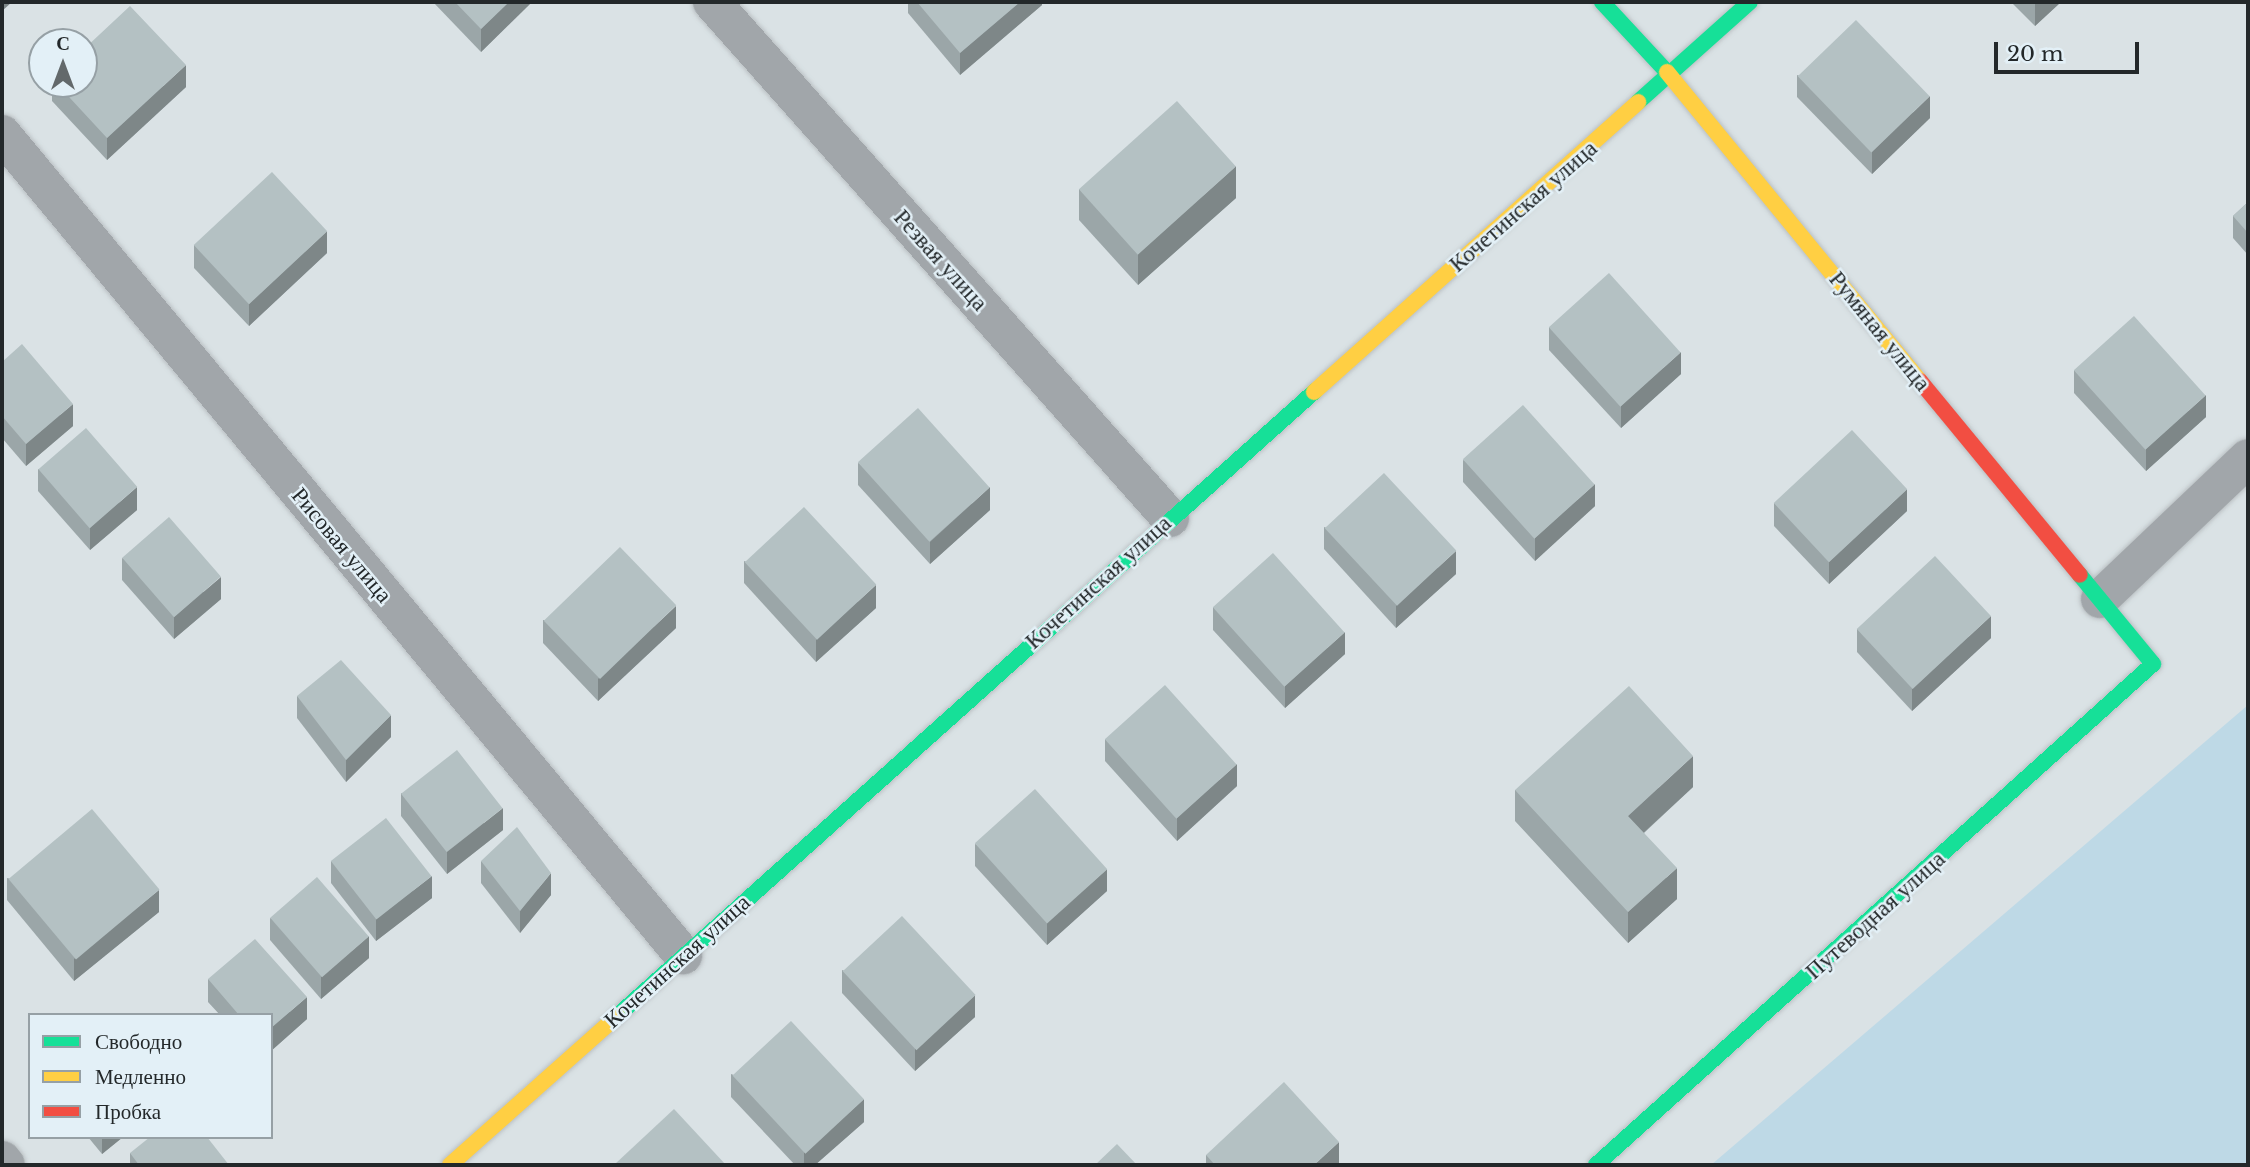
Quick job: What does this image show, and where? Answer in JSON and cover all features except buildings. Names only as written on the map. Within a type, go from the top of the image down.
[{"type":"street","name":"Резвая улица","points":[[712,2],[1170,518]]},
{"type":"street","name":"Румяная улица","points":[[1602,2],[1670,76],[2153,664]]},
{"type":"street","name":"Кочетинская улица","points":[[450,1165],[1170,518],[1670,76],[1750,2]]},
{"type":"street","name":"Рисовая улица","points":[[2,134],[682,955]]},
{"type":"street","points":[[2100,599],[2248,458]]},
{"type":"street","name":"Путеводная улица","points":[[1596,1165],[2153,664]]},
{"type":"street","points":[[2,1160],[6,1165]]},
{"type":"shaded area","points":[[2248,705],[2248,1165],[1711,1165]]},
{"type":"traffic: fast","points":[[1602,2],[1667,72]]},
{"type":"traffic: fast","points":[[1638,102],[1750,2]]},
{"type":"traffic: fast","points":[[617,1016],[1314,392]]},
{"type":"traffic: fast","points":[[1596,1165],[2153,664],[2080,575]]},
{"type":"traffic: slow","points":[[1667,72],[1920,381]]},
{"type":"traffic: slow","points":[[1314,392],[1638,102]]},
{"type":"traffic: slow","points":[[450,1165],[617,1016]]},
{"type":"traffic: jam","points":[[1920,381],[2080,575]]}]
